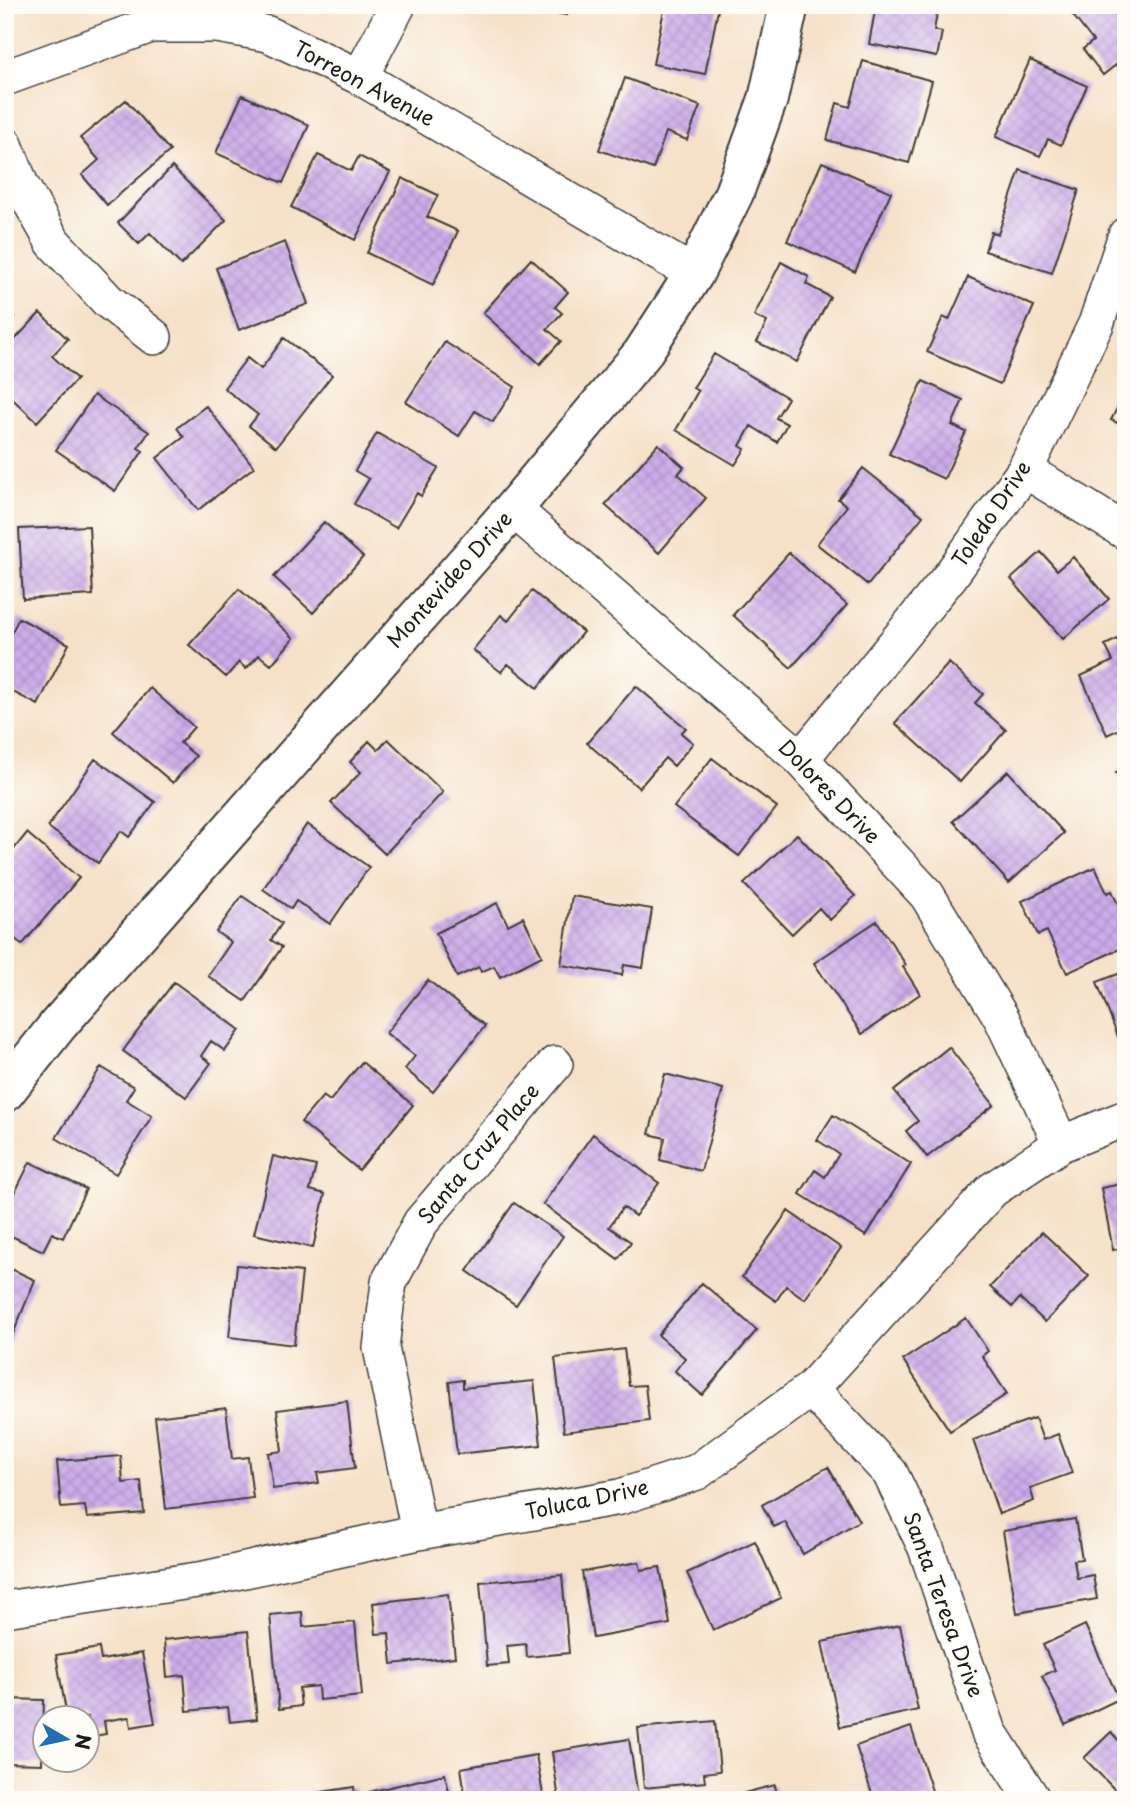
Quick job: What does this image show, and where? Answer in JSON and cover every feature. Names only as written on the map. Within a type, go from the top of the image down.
[{"type":"street","points":[[360,77],[398,5]]},
{"type":"street","name":"Montevideo Drive","points":[[5,1092],[58,1025],[513,509],[642,355],[694,274],[734,193],[763,111],[789,5]]},
{"type":"street","name":"Torreon Avenue","points":[[5,78],[150,25],[216,25],[268,34],[360,77],[694,274]]},
{"type":"street","points":[[5,145],[21,185],[53,242],[108,301],[154,337]]},
{"type":"street","name":"Toledo Drive","points":[[801,759],[951,575],[1025,470],[1096,324],[1126,235]]},
{"type":"street","points":[[1025,470],[1126,532]]},
{"type":"street","name":"Dolores Drive","points":[[513,509],[801,759],[927,895],[1002,1018],[1061,1144]]},
{"type":"street","name":"Santa Cruz Place","points":[[419,1532],[381,1348],[389,1282],[421,1222],[555,1064]]},
{"type":"street","name":"Toluca Drive","points":[[5,1609],[204,1579],[419,1532],[620,1497],[697,1472],[811,1389],[992,1190],[1061,1144],[1126,1118]]},
{"type":"street","name":"Santa Teresa Drive","points":[[811,1389],[890,1473],[926,1548],[989,1732],[1033,1800]]},
{"type":"building","points":[[5,5],[24,5],[25,6],[6,11]]},
{"type":"building","points":[[503,5],[569,5],[567,15]]},
{"type":"building","points":[[665,5],[719,5],[705,74],[653,64]]},
{"type":"building","points":[[876,5],[952,5],[950,11],[938,9],[934,30],[942,32],[937,57],[869,44]]},
{"type":"building","points":[[1072,5],[1126,5],[1126,57],[1103,75],[1083,49],[1093,41],[1068,9]]},
{"type":"building","points":[[1030,60],[1087,86],[1061,145],[1048,139],[1040,156],[996,137]]},
{"type":"building","points":[[863,61],[932,81],[909,163],[827,140],[837,103],[850,107]]},
{"type":"building","points":[[625,78],[700,106],[687,140],[666,132],[653,169],[599,150]]},
{"type":"building","points":[[242,95],[309,125],[283,183],[216,153]]},
{"type":"building","points":[[126,100],[170,151],[107,205],[82,175],[99,160],[80,138]]},
{"type":"building","points":[[318,155],[351,171],[359,156],[390,172],[355,240],[291,207]]},
{"type":"building","points":[[822,162],[891,192],[855,272],[787,241]]},
{"type":"building","points":[[172,167],[226,220],[181,265],[150,233],[139,244],[118,223]]},
{"type":"building","points":[[1020,170],[1079,190],[1052,273],[985,251],[991,232],[998,234]]},
{"type":"building","points":[[402,178],[438,195],[427,217],[458,231],[433,285],[367,253]]},
{"type":"building","points":[[285,242],[308,304],[239,330],[216,268]]},
{"type":"building","points":[[531,259],[568,292],[555,307],[562,313],[547,329],[561,341],[540,364],[483,313]]},
{"type":"building","points":[[781,262],[809,277],[806,284],[830,297],[797,362],[757,342],[767,322],[754,316]]},
{"type":"building","points":[[968,277],[1034,306],[1000,384],[927,352],[943,317],[949,320]]},
{"type":"building","points":[[5,303],[14,317],[5,323]]},
{"type":"building","points":[[40,313],[68,339],[52,356],[77,379],[37,422],[5,392],[5,350]]},
{"type":"building","points":[[284,338],[332,375],[276,447],[249,426],[258,415],[224,388],[247,358],[261,369]]},
{"type":"building","points":[[445,342],[515,387],[493,422],[475,411],[459,436],[406,402]]},
{"type":"building","points":[[714,354],[788,398],[776,418],[787,424],[777,442],[751,426],[740,446],[745,449],[735,465],[676,430],[698,391],[693,388]]},
{"type":"building","points":[[923,381],[963,400],[952,425],[966,432],[944,479],[889,454]]},
{"type":"building","points":[[1126,391],[1126,427],[1111,420]]},
{"type":"building","points":[[94,395],[149,432],[138,448],[143,451],[115,491],[56,450]]},
{"type":"building","points":[[206,406],[254,467],[198,510],[157,458],[184,437],[177,428]]},
{"type":"building","points":[[377,433],[438,468],[421,496],[417,493],[396,528],[354,504],[369,479],[355,471]]},
{"type":"building","points":[[658,444],[684,467],[678,474],[706,498],[659,553],[605,505]]},
{"type":"building","points":[[863,468],[923,516],[868,585],[817,544],[847,506],[838,499]]},
{"type":"building","points":[[324,522],[363,557],[313,613],[274,577]]},
{"type":"building","points":[[89,526],[93,595],[23,599],[19,529]]},
{"type":"building","points":[[1041,552],[1057,570],[1073,557],[1109,599],[1063,639],[1011,579]]},
{"type":"building","points":[[789,553],[847,605],[791,668],[733,615]]},
{"type":"building","points":[[239,589],[294,638],[271,665],[259,655],[246,669],[239,662],[226,677],[189,645]]},
{"type":"building","points":[[532,591],[583,632],[538,688],[508,664],[501,672],[473,650],[501,615],[508,621]]},
{"type":"building","points":[[19,618],[69,644],[38,705],[5,688],[5,645]]},
{"type":"building","points":[[1126,635],[1126,726],[1107,735],[1081,676],[1113,661],[1105,645]]},
{"type":"building","points":[[949,663],[983,694],[975,703],[1006,730],[960,782],[895,723]]},
{"type":"building","points":[[636,686],[686,728],[681,733],[693,743],[674,766],[665,758],[639,788],[587,743]]},
{"type":"building","points":[[150,688],[194,727],[180,743],[196,756],[173,783],[113,732]]},
{"type":"building","points":[[388,739],[443,792],[385,854],[331,803],[361,772],[350,762],[369,741],[378,750]]},
{"type":"building","points":[[712,758],[777,807],[739,856],[674,807]]},
{"type":"building","points":[[95,759],[155,802],[129,837],[121,831],[98,863],[48,827]]},
{"type":"building","points":[[1126,763],[1126,784],[1116,773]]},
{"type":"building","points":[[1008,771],[1064,833],[1009,883],[953,821]]},
{"type":"building","points":[[307,824],[369,867],[330,924],[296,901],[291,909],[263,889]]},
{"type":"building","points":[[27,833],[79,878],[22,945],[5,930],[5,860]]},
{"type":"building","points":[[797,834],[855,896],[830,920],[819,908],[792,934],[744,884]]},
{"type":"building","points":[[1095,867],[1107,893],[1112,891],[1126,922],[1126,946],[1067,973],[1047,931],[1038,935],[1022,901]]},
{"type":"building","points":[[242,896],[282,923],[271,940],[282,947],[245,1001],[208,976],[231,942],[216,932]]},
{"type":"building","points":[[572,896],[652,909],[643,968],[624,965],[622,975],[561,965]]},
{"type":"building","points":[[497,903],[508,925],[523,917],[542,956],[500,977],[494,966],[481,972],[479,967],[457,977],[436,933]]},
{"type":"building","points":[[877,921],[906,965],[903,967],[920,994],[862,1034],[814,963]]},
{"type":"building","points":[[1126,971],[1126,1034],[1118,1037],[1097,982]]},
{"type":"building","points":[[428,980],[485,1026],[433,1092],[405,1069],[415,1056],[386,1033]]},
{"type":"building","points":[[174,982],[240,1030],[225,1051],[211,1041],[201,1056],[211,1063],[186,1097],[123,1051]]},
{"type":"building","points":[[949,1047],[994,1105],[927,1157],[906,1131],[918,1121],[894,1091]]},
{"type":"building","points":[[362,1062],[413,1105],[359,1170],[301,1122],[323,1096],[330,1101]]},
{"type":"building","points":[[101,1067],[134,1087],[126,1100],[152,1116],[116,1174],[56,1138]]},
{"type":"building","points":[[665,1074],[723,1089],[701,1171],[660,1160],[665,1138],[649,1134]]},
{"type":"building","points":[[833,1115],[911,1164],[866,1236],[800,1194],[815,1170],[825,1177],[839,1154],[817,1140]]},
{"type":"building","points":[[593,1134],[659,1183],[635,1216],[623,1207],[609,1227],[631,1242],[618,1259],[543,1204]]},
{"type":"building","points":[[273,1156],[316,1166],[310,1190],[325,1194],[313,1248],[254,1234]]},
{"type":"building","points":[[30,1162],[86,1189],[63,1238],[52,1233],[43,1251],[5,1233],[5,1213]]},
{"type":"building","points":[[1126,1183],[1126,1247],[1113,1250],[1101,1188]]},
{"type":"building","points":[[514,1203],[563,1236],[516,1305],[467,1271]]},
{"type":"building","points":[[788,1211],[841,1248],[805,1299],[786,1286],[776,1301],[742,1277]]},
{"type":"building","points":[[1042,1232],[1089,1276],[1045,1322],[1020,1298],[1012,1307],[990,1287]]},
{"type":"building","points":[[5,1256],[11,1258],[7,1267],[35,1280],[9,1344],[5,1343]]},
{"type":"building","points":[[237,1265],[302,1272],[294,1345],[229,1337]]},
{"type":"building","points":[[702,1283],[757,1330],[702,1395],[675,1371],[685,1358],[658,1335]]},
{"type":"building","points":[[966,1318],[988,1351],[982,1356],[1007,1394],[950,1431],[903,1360]]},
{"type":"building","points":[[624,1349],[629,1386],[645,1385],[649,1421],[564,1432],[555,1358]]},
{"type":"building","points":[[463,1380],[463,1388],[534,1381],[541,1445],[457,1454],[449,1382]]},
{"type":"building","points":[[347,1401],[355,1468],[317,1473],[319,1483],[273,1489],[268,1453],[282,1451],[277,1410]]},
{"type":"building","points":[[226,1408],[232,1459],[248,1457],[253,1498],[166,1509],[155,1417]]},
{"type":"building","points":[[1035,1418],[1043,1440],[1058,1434],[1072,1473],[1030,1488],[1034,1501],[999,1514],[973,1440]]},
{"type":"building","points":[[121,1456],[123,1483],[141,1481],[144,1513],[87,1518],[85,1506],[61,1508],[57,1461]]},
{"type":"building","points":[[828,1467],[859,1521],[803,1554],[785,1522],[774,1527],[762,1505]]},
{"type":"building","points":[[1075,1519],[1082,1559],[1074,1560],[1077,1578],[1093,1575],[1097,1599],[1017,1613],[1003,1531]]},
{"type":"building","points":[[755,1541],[781,1598],[713,1630],[687,1573]]},
{"type":"building","points":[[639,1562],[641,1570],[660,1567],[670,1624],[593,1638],[582,1572]]},
{"type":"building","points":[[562,1575],[569,1653],[527,1657],[526,1644],[507,1646],[509,1664],[487,1666],[480,1582]]},
{"type":"building","points":[[448,1594],[455,1657],[392,1664],[389,1633],[376,1634],[373,1603]]},
{"type":"building","points":[[302,1612],[303,1627],[355,1622],[362,1696],[319,1700],[318,1686],[299,1688],[301,1706],[279,1709],[270,1615]]},
{"type":"building","points":[[900,1625],[918,1710],[840,1727],[822,1642]]},
{"type":"building","points":[[1085,1625],[1119,1699],[1065,1725],[1042,1676],[1055,1670],[1043,1645]]},
{"type":"building","points":[[248,1631],[257,1719],[230,1722],[228,1707],[187,1711],[184,1675],[167,1677],[164,1640]]},
{"type":"building","points":[[99,1648],[101,1660],[142,1653],[155,1723],[131,1727],[129,1717],[104,1721],[106,1734],[102,1735],[102,1703],[65,1703],[56,1655]]},
{"type":"building","points":[[5,1699],[44,1700],[44,1703],[32,1703],[32,1764],[5,1763]]},
{"type":"building","points":[[715,1721],[720,1771],[704,1773],[705,1782],[644,1788],[638,1728]]},
{"type":"building","points":[[911,1727],[935,1800],[874,1800],[856,1746]]},
{"type":"building","points":[[1111,1732],[1120,1742],[1126,1737],[1126,1791],[1124,1789],[1119,1794],[1084,1758]]},
{"type":"building","points":[[629,1739],[638,1796],[617,1800],[559,1800],[552,1752]]},
{"type":"building","points":[[536,1755],[544,1800],[466,1800],[461,1768]]},
{"type":"building","points":[[445,1774],[451,1800],[370,1800],[369,1792]]},
{"type":"building","points":[[775,1785],[778,1800],[721,1800],[721,1799]]},
{"type":"building","points":[[354,1787],[356,1800],[283,1800],[283,1798]]}]
